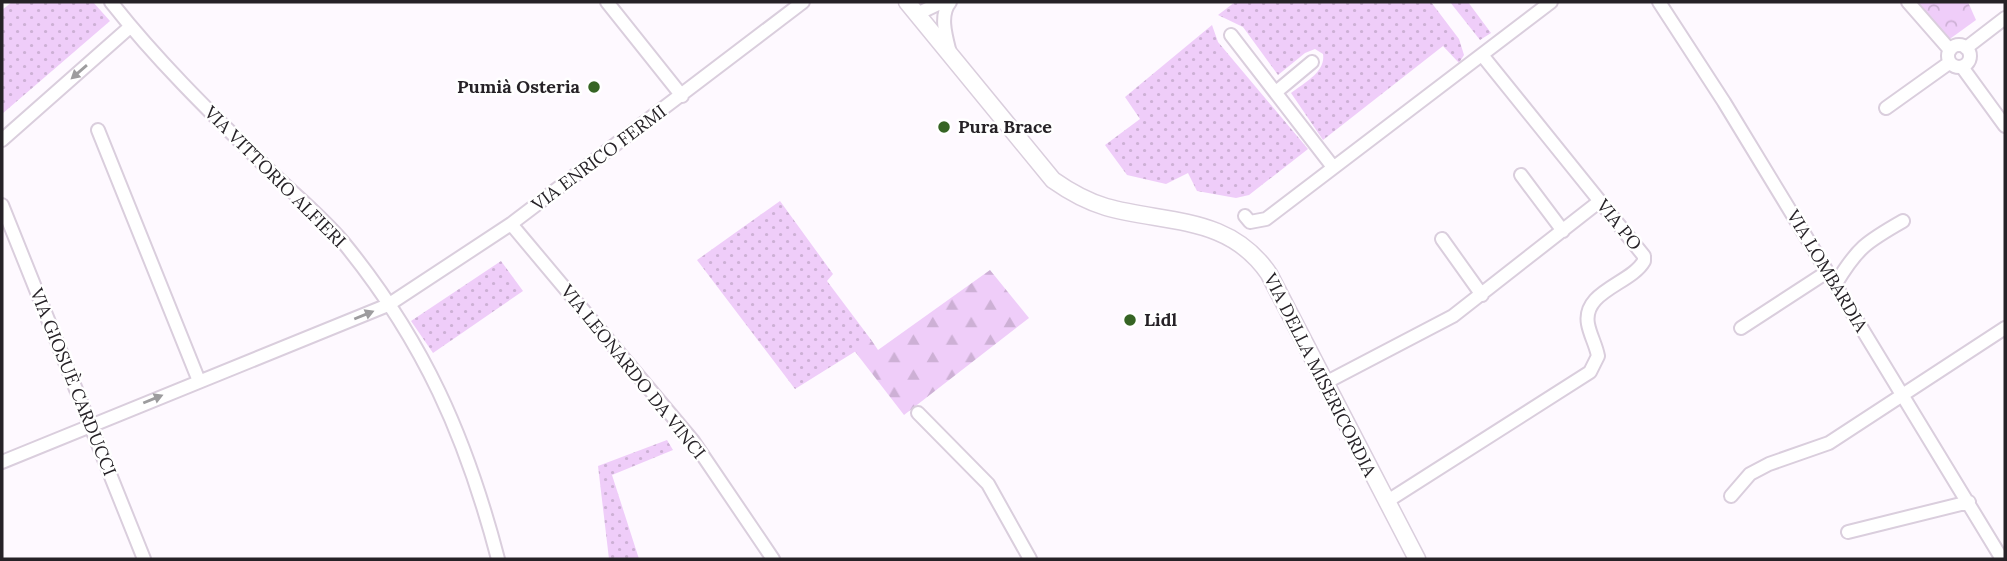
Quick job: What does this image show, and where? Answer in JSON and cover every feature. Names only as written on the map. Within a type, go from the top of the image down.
[{"type":"street","name":"VIA VITTORIO ALFIERI","points":[[111,2],[165,68],[343,242],[388,305],[428,365],[458,430],[498,559]]},
{"type":"street","points":[[607,2],[682,96]]},
{"type":"street","name":"VIA ENRICO FERMI","points":[[2,462],[388,305],[511,224],[803,2]]},
{"type":"street","points":[[916,6],[943,2]]},
{"type":"street","points":[[950,2],[945,8],[945,33],[951,57]]},
{"type":"street","points":[[1245,216],[1250,222],[1266,219],[1551,2]]},
{"type":"street","name":"VIA LOMBARDIA","points":[[1659,2],[2002,559]]},
{"type":"street","points":[[1908,2],[2005,125]]},
{"type":"street","name":"VIA DELLA MISERICORDIA","points":[[916,6],[951,57],[1044,170],[1076,196],[1105,207],[1206,226],[1237,240],[1254,253],[1269,274],[1417,559]]},
{"type":"street","points":[[1954,60],[1956,46],[1966,48],[2005,18]]},
{"type":"street","points":[[2,139],[130,27]]},
{"type":"street","points":[[1231,35],[1333,167]]},
{"type":"street","points":[[1886,108],[1954,60],[1969,59],[1966,48]]},
{"type":"street","name":"VIA PO","points":[[1386,502],[1596,365],[1597,349],[1588,323],[1590,307],[1603,293],[1629,277],[1644,261],[1644,256],[1482,55]]},
{"type":"street","points":[[1276,92],[1312,62]]},
{"type":"street","points":[[98,130],[199,381]]},
{"type":"street","points":[[1521,175],[1563,231]]},
{"type":"street","points":[[1325,383],[1453,316],[1600,201]]},
{"type":"street","name":"VIA GIOSUÈ CARDUCCI","points":[[2,205],[144,559]]},
{"type":"street","points":[[1835,285],[1854,254],[1865,243],[1903,221]]},
{"type":"street","name":"VIA LEONARDO DA VINCI","points":[[511,224],[693,441],[773,559]]},
{"type":"street","points":[[1442,239],[1482,295]]},
{"type":"street","points":[[1741,328],[1827,272]]},
{"type":"street","points":[[1731,496],[1751,474],[1769,464],[1829,443],[2005,328]]},
{"type":"street","points":[[918,413],[988,484],[1030,559]]},
{"type":"street","points":[[1848,532],[1969,502]]},
{"type":"street","name":"VIA LOMBARDIA","points":[[1993,542],[1994,559]]},
{"type":"green space","points":[[12,2],[93,2],[110,21],[2,114],[2,10]]},
{"type":"green space","points":[[1235,2],[1431,2],[1459,39],[1464,55],[1459,63],[1443,46],[1323,140],[1291,93],[1318,72],[1323,54],[1315,49],[1305,53],[1278,75],[1243,27],[1218,15]]},
{"type":"green space","points":[[1450,2],[1468,2],[1491,33],[1480,40]]},
{"type":"green space","points":[[1917,2],[1968,2],[1976,20],[1947,41]]},
{"type":"green space","points":[[1212,25],[1218,42],[1308,149],[1249,195],[1236,198],[1197,191],[1188,173],[1166,184],[1127,175],[1105,145],[1140,119],[1125,97]]},
{"type":"green space","points":[[780,201],[833,274],[827,281],[872,341],[795,389],[697,260]]},
{"type":"green space","points":[[501,261],[523,291],[433,353],[411,321]]},
{"type":"green space","points":[[990,270],[1029,318],[904,415],[853,349],[872,341],[878,350]]},
{"type":"green space","points":[[667,440],[673,450],[612,475],[639,559],[609,559],[598,466]]},
{"type":"place","name":"Pumià Osteria","points":[[594,87]]},
{"type":"place","name":"Pura Brace","points":[[944,127]]},
{"type":"place","name":"Lidl","points":[[1130,320]]}]
